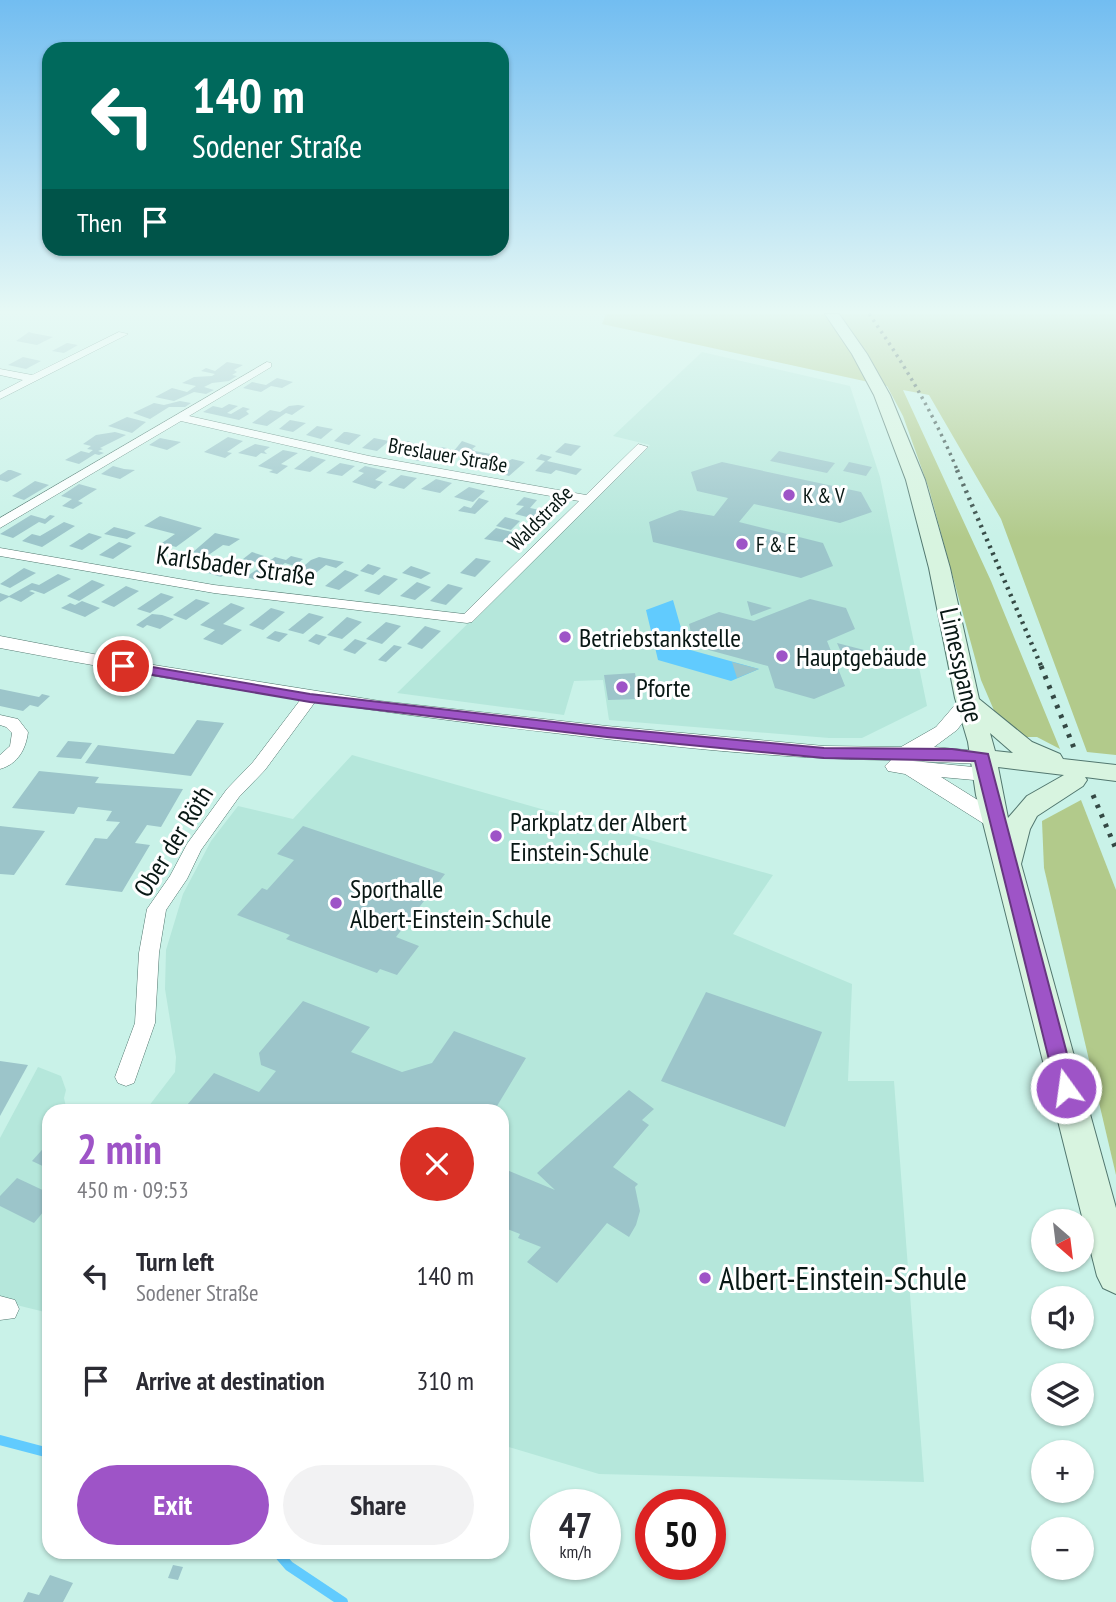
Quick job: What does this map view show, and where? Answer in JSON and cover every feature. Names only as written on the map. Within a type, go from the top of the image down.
[{"type":"main road","name":"Limesspange","points":[[881,389],[903,440],[944,581],[968,702],[982,749],[983,765],[997,822],[1116,1276]]},
{"type":"main road","points":[[968,702],[1023,748],[1075,774],[1116,773]]},
{"type":"main road","points":[[983,765],[1116,779]]},
{"type":"main road","points":[[1009,862],[1013,836],[1021,816],[1075,774]]},
{"type":"street","points":[[0,524],[226,389]]},
{"type":"street","name":"Breslauer Straße","points":[[178,417],[369,460],[588,499]]},
{"type":"street","name":"Waldstraße","points":[[467,619],[642,447]]},
{"type":"street","name":"Karlsbader Straße","points":[[0,552],[214,589],[467,619]]},
{"type":"street","points":[[0,642],[310,698],[596,732],[901,761],[983,765]]},
{"type":"street","name":"Ober der Röth","points":[[126,1077],[145,1023],[149,953],[157,909],[178,879],[193,848],[233,793],[259,766],[310,698]]},
{"type":"street","points":[[901,761],[939,738],[954,724],[968,702]]},
{"type":"street","points":[[0,720],[12,723],[20,732],[18,748],[0,764]]},
{"type":"street","points":[[901,761],[997,822]]},
{"type":"shaded area","points":[[663,389],[851,389],[880,477],[927,706],[862,738],[829,738],[609,720],[603,680],[574,681],[564,715],[397,693],[650,445],[613,436]]},
{"type":"shaded area","name":"Albert-Einstein-Schule","points":[[352,755],[773,875],[733,934],[852,984],[848,1081],[894,1081],[924,1482],[599,1474],[509,1447],[509,1104],[150,1104],[175,1072],[176,1057],[165,989],[166,950],[183,894],[211,841],[238,806],[293,819]]},
{"type":"shaded area","points":[[38,1067],[61,1076],[66,1090],[65,1104],[42,1104],[42,1311],[0,1301],[0,1138]]},
{"type":"green space","points":[[888,389],[1116,389],[1116,755],[1087,752],[1001,519],[929,395],[903,390],[991,581],[1060,749],[1037,737],[1021,737],[999,722],[981,680],[929,489],[903,416]]},
{"type":"green space","points":[[1081,800],[1116,890],[1116,1175],[1044,868],[1042,821]]},
{"type":"water","points":[[673,600],[687,649],[759,669],[731,681],[658,660],[646,610]]},
{"type":"building","points":[[171,389],[187,392],[192,389],[214,390],[206,394],[194,392],[174,401],[155,397]]},
{"type":"building","points":[[246,389],[266,389],[261,392]]},
{"type":"building","points":[[180,401],[191,403],[185,407],[169,407],[150,419],[133,413],[154,403],[164,405]]},
{"type":"building","points":[[229,404],[238,406],[227,413],[231,414],[243,407],[250,409],[246,411],[249,414],[239,420],[203,412],[213,406],[222,408]]},
{"type":"building","points":[[289,406],[305,406],[292,415],[286,413],[267,426],[252,423],[270,410],[280,412]]},
{"type":"building","points":[[127,417],[146,422],[132,433],[108,426]]},
{"type":"building","points":[[290,420],[306,423],[293,432],[279,429]]},
{"type":"building","points":[[317,426],[333,429],[321,439],[306,435]]},
{"type":"building","points":[[115,432],[126,435],[100,448],[103,449],[98,451],[104,453],[95,454],[79,464],[65,460],[81,451],[89,453],[93,450],[87,449],[91,446],[83,444],[96,435]]},
{"type":"building","points":[[344,432],[361,435],[349,445],[334,441]]},
{"type":"building","points":[[228,437],[243,441],[227,452],[232,453],[225,458],[204,452]]},
{"type":"building","points":[[160,438],[181,442],[167,450],[149,445]]},
{"type":"building","points":[[374,438],[389,441],[377,451],[362,448]]},
{"type":"building","points":[[408,441],[421,447],[408,457],[392,453]]},
{"type":"building","points":[[462,441],[476,446],[472,449],[475,451],[491,454],[475,468],[459,464],[470,456],[453,452]]},
{"type":"building","points":[[565,443],[581,446],[571,456],[555,452]]},
{"type":"building","points":[[255,444],[270,447],[264,451],[267,454],[261,453],[256,457],[238,453]]},
{"type":"building","points":[[440,447],[447,448],[445,452],[451,454],[439,464],[413,460],[423,452],[431,454]]},
{"type":"building","points":[[283,450],[298,453],[281,464],[288,466],[277,474],[269,472],[273,470],[258,466]]},
{"type":"building","points":[[779,451],[835,463],[827,473],[770,461]]},
{"type":"building","points":[[541,454],[552,457],[547,461],[582,469],[576,475],[556,470],[551,474],[535,471],[545,461],[536,459]]},
{"type":"building","points":[[311,456],[326,460],[310,472],[294,469]]},
{"type":"building","points":[[512,459],[525,462],[509,476],[483,468],[490,462],[501,465]]},
{"type":"building","points":[[722,462],[861,492],[872,512],[840,523],[754,504],[739,522],[823,543],[833,566],[801,578],[653,542],[649,522],[680,510],[714,516],[728,498],[697,491],[691,472]]},
{"type":"building","points":[[849,462],[872,467],[866,476],[843,471]]},
{"type":"building","points":[[340,463],[355,466],[342,476],[326,473]]},
{"type":"building","points":[[113,466],[135,470],[120,479],[101,474]]},
{"type":"building","points":[[365,466],[387,471],[375,480],[383,482],[375,489],[352,482],[364,473],[358,471]]},
{"type":"building","points":[[8,470],[22,474],[7,482],[0,480],[0,475]]},
{"type":"building","points":[[401,475],[417,478],[404,489],[388,485]]},
{"type":"building","points":[[436,479],[452,483],[440,493],[421,489]]},
{"type":"building","points":[[35,481],[49,485],[24,500],[12,496]]},
{"type":"building","points":[[79,484],[97,489],[78,501],[83,503],[73,509],[62,506],[72,499],[61,496]]},
{"type":"building","points":[[469,487],[485,491],[473,502],[454,497]]},
{"type":"building","points":[[524,497],[537,500],[530,508],[555,513],[547,522],[515,514],[524,506],[516,505]]},
{"type":"building","points":[[479,498],[489,501],[475,514],[458,511],[464,506],[471,508]]},
{"type":"building","points":[[31,515],[45,519],[50,515],[55,516],[45,524],[39,522],[13,538],[0,534]]},
{"type":"building","points":[[160,516],[202,528],[176,547],[162,543],[175,534],[144,526]]},
{"type":"building","points":[[505,517],[520,521],[511,530],[496,526]]},
{"type":"building","points":[[64,522],[75,526],[42,547],[22,541],[32,534],[40,536]]},
{"type":"building","points":[[114,527],[136,533],[127,539],[104,534]]},
{"type":"building","points":[[496,528],[533,537],[524,546],[484,539]]},
{"type":"building","points":[[89,533],[102,537],[82,550],[69,546]]},
{"type":"building","points":[[215,533],[240,539],[229,546],[223,545],[207,556],[193,552]]},
{"type":"building","points":[[119,542],[132,546],[113,559],[99,555]]},
{"type":"building","points":[[252,552],[264,556],[255,562],[243,559]]},
{"type":"building","points":[[291,556],[303,559],[294,566],[285,563],[260,581],[246,577],[275,557],[286,560]]},
{"type":"building","points":[[319,557],[344,562],[336,568],[326,565],[299,586],[285,582],[311,560]]},
{"type":"building","points":[[229,558],[242,562],[221,577],[208,573]]},
{"type":"building","points":[[476,558],[491,561],[475,577],[460,573]]},
{"type":"building","points":[[368,564],[381,568],[373,575],[360,571]]},
{"type":"building","points":[[411,566],[431,573],[421,579],[402,573]]},
{"type":"building","points":[[24,568],[36,573],[10,588],[0,584]]},
{"type":"building","points":[[345,570],[359,575],[339,590],[325,586]]},
{"type":"building","points":[[58,574],[71,579],[44,594],[29,591],[35,593],[21,602],[9,597],[0,602],[0,593],[9,596],[32,583],[39,585]]},
{"type":"building","points":[[384,575],[398,579],[379,595],[364,591]]},
{"type":"building","points":[[92,580],[105,585],[79,601],[67,596]]},
{"type":"building","points":[[417,582],[431,587],[415,600],[400,596]]},
{"type":"building","points":[[448,584],[463,588],[446,605],[430,601]]},
{"type":"building","points":[[126,586],[139,591],[114,607],[101,602]]},
{"type":"building","points":[[161,593],[174,597],[150,613],[137,609]]},
{"type":"building","points":[[196,599],[210,603],[186,620],[173,615]]},
{"type":"building","name":"Hauptgebäude","points":[[810,599],[846,608],[855,629],[827,641],[845,686],[814,699],[775,688],[768,666],[694,646],[689,624],[719,612],[754,621]]},
{"type":"building","points":[[82,601],[100,608],[85,617],[61,608],[70,603],[75,605]]},
{"type":"building","points":[[747,601],[772,608],[751,616]]},
{"type":"building","points":[[231,603],[245,608],[223,624],[242,630],[222,645],[203,639],[215,630],[200,625]]},
{"type":"building","points":[[271,608],[285,612],[263,630],[249,625]]},
{"type":"building","points":[[309,613],[324,617],[303,634],[288,630]]},
{"type":"building","points":[[152,614],[174,619],[160,629],[136,625]]},
{"type":"building","points":[[347,617],[362,622],[342,639],[327,635]]},
{"type":"building","points":[[386,622],[401,626],[382,644],[366,639]]},
{"type":"building","points":[[425,626],[441,631],[422,649],[407,644]]},
{"type":"building","points":[[275,631],[288,634],[279,642],[266,638]]},
{"type":"building","points":[[316,634],[327,637],[319,645],[308,641]]},
{"type":"building","points":[[355,639],[367,643],[355,654],[343,650]]},
{"type":"building","points":[[837,643],[864,650],[844,659]]},
{"type":"building","points":[[394,645],[402,647],[386,662],[378,660]]},
{"type":"building","points":[[732,662],[759,669],[737,678]]},
{"type":"building","name":"Pforte","points":[[635,673],[640,699],[608,700],[604,675]]},
{"type":"building","points":[[0,689],[39,697],[42,694],[50,696],[38,707],[30,705],[23,711],[0,706]]},
{"type":"building","points":[[197,720],[224,723],[191,776],[85,763],[98,745],[174,754]]},
{"type":"building","points":[[68,741],[92,743],[81,759],[56,757]]},
{"type":"building","points":[[39,771],[99,777],[95,783],[183,789],[161,827],[147,825],[135,843],[150,845],[122,892],[65,885],[95,838],[107,839],[120,822],[106,821],[112,811],[78,807],[74,814],[12,808]]},
{"type":"building","points":[[0,826],[45,831],[14,875],[0,874]]},
{"type":"building","name":"Sporthalle Albert-Einstein-Schule","points":[[303,826],[445,874],[396,937],[419,946],[397,975],[380,969],[377,973],[286,939],[290,935],[237,915],[262,888],[267,890],[294,860],[277,854]]},
{"type":"building","points":[[706,992],[822,1032],[785,1127],[661,1081]]},
{"type":"building","points":[[303,1001],[370,1027],[351,1052],[402,1072],[432,1063],[454,1031],[526,1058],[498,1104],[188,1104],[214,1073],[259,1092],[276,1071],[261,1065],[259,1053]]},
{"type":"building","points":[[0,1061],[28,1065],[0,1116]]},
{"type":"building","points":[[629,1090],[654,1109],[642,1120],[649,1125],[613,1167],[638,1184],[635,1187],[640,1211],[636,1225],[629,1237],[607,1223],[557,1283],[527,1262],[541,1247],[518,1238],[520,1234],[509,1230],[509,1171],[555,1190],[537,1173]]},
{"type":"building","points":[[42,1150],[42,1166],[32,1161]]},
{"type":"building","points":[[17,1178],[42,1190],[42,1213],[34,1223],[0,1206],[0,1196]]},
{"type":"building","points":[[173,1565],[183,1567],[178,1580],[168,1578]]},
{"type":"building","points":[[50,1575],[73,1583],[63,1602],[23,1602],[28,1592],[39,1595]]},
{"type":"waterway","points":[[0,1440],[42,1451]]},
{"type":"waterway","points":[[283,1559],[289,1566],[343,1602]]},
{"type":"railway","points":[[917,389],[958,472]]},
{"type":"railway","points":[[957,470],[1042,668]]},
{"type":"railway","points":[[1041,666],[1076,753]]},
{"type":"railway","points":[[1093,795],[1116,849]]},
{"type":"place","name":"K & V","points":[[789,495]]},
{"type":"place","name":"F & E","points":[[742,544]]},
{"type":"place","name":"Betriebstankstelle","points":[[565,637]]},
{"type":"place","name":"Hauptgebäude","points":[[782,656]]},
{"type":"place","name":"Pforte","points":[[622,687]]},
{"type":"place","name":"Parkplatz der Albert Einstein-Schule","points":[[496,836]]},
{"type":"place","name":"Sporthalle Albert-Einstein-Schule","points":[[336,903]]},
{"type":"place","name":"Albert-Einstein-Schule","points":[[705,1278]]},
{"type":"route","points":[[123,666],[310,698],[607,733],[824,753],[952,754],[982,757],[989,795],[1009,862],[1066,1088]]}]
